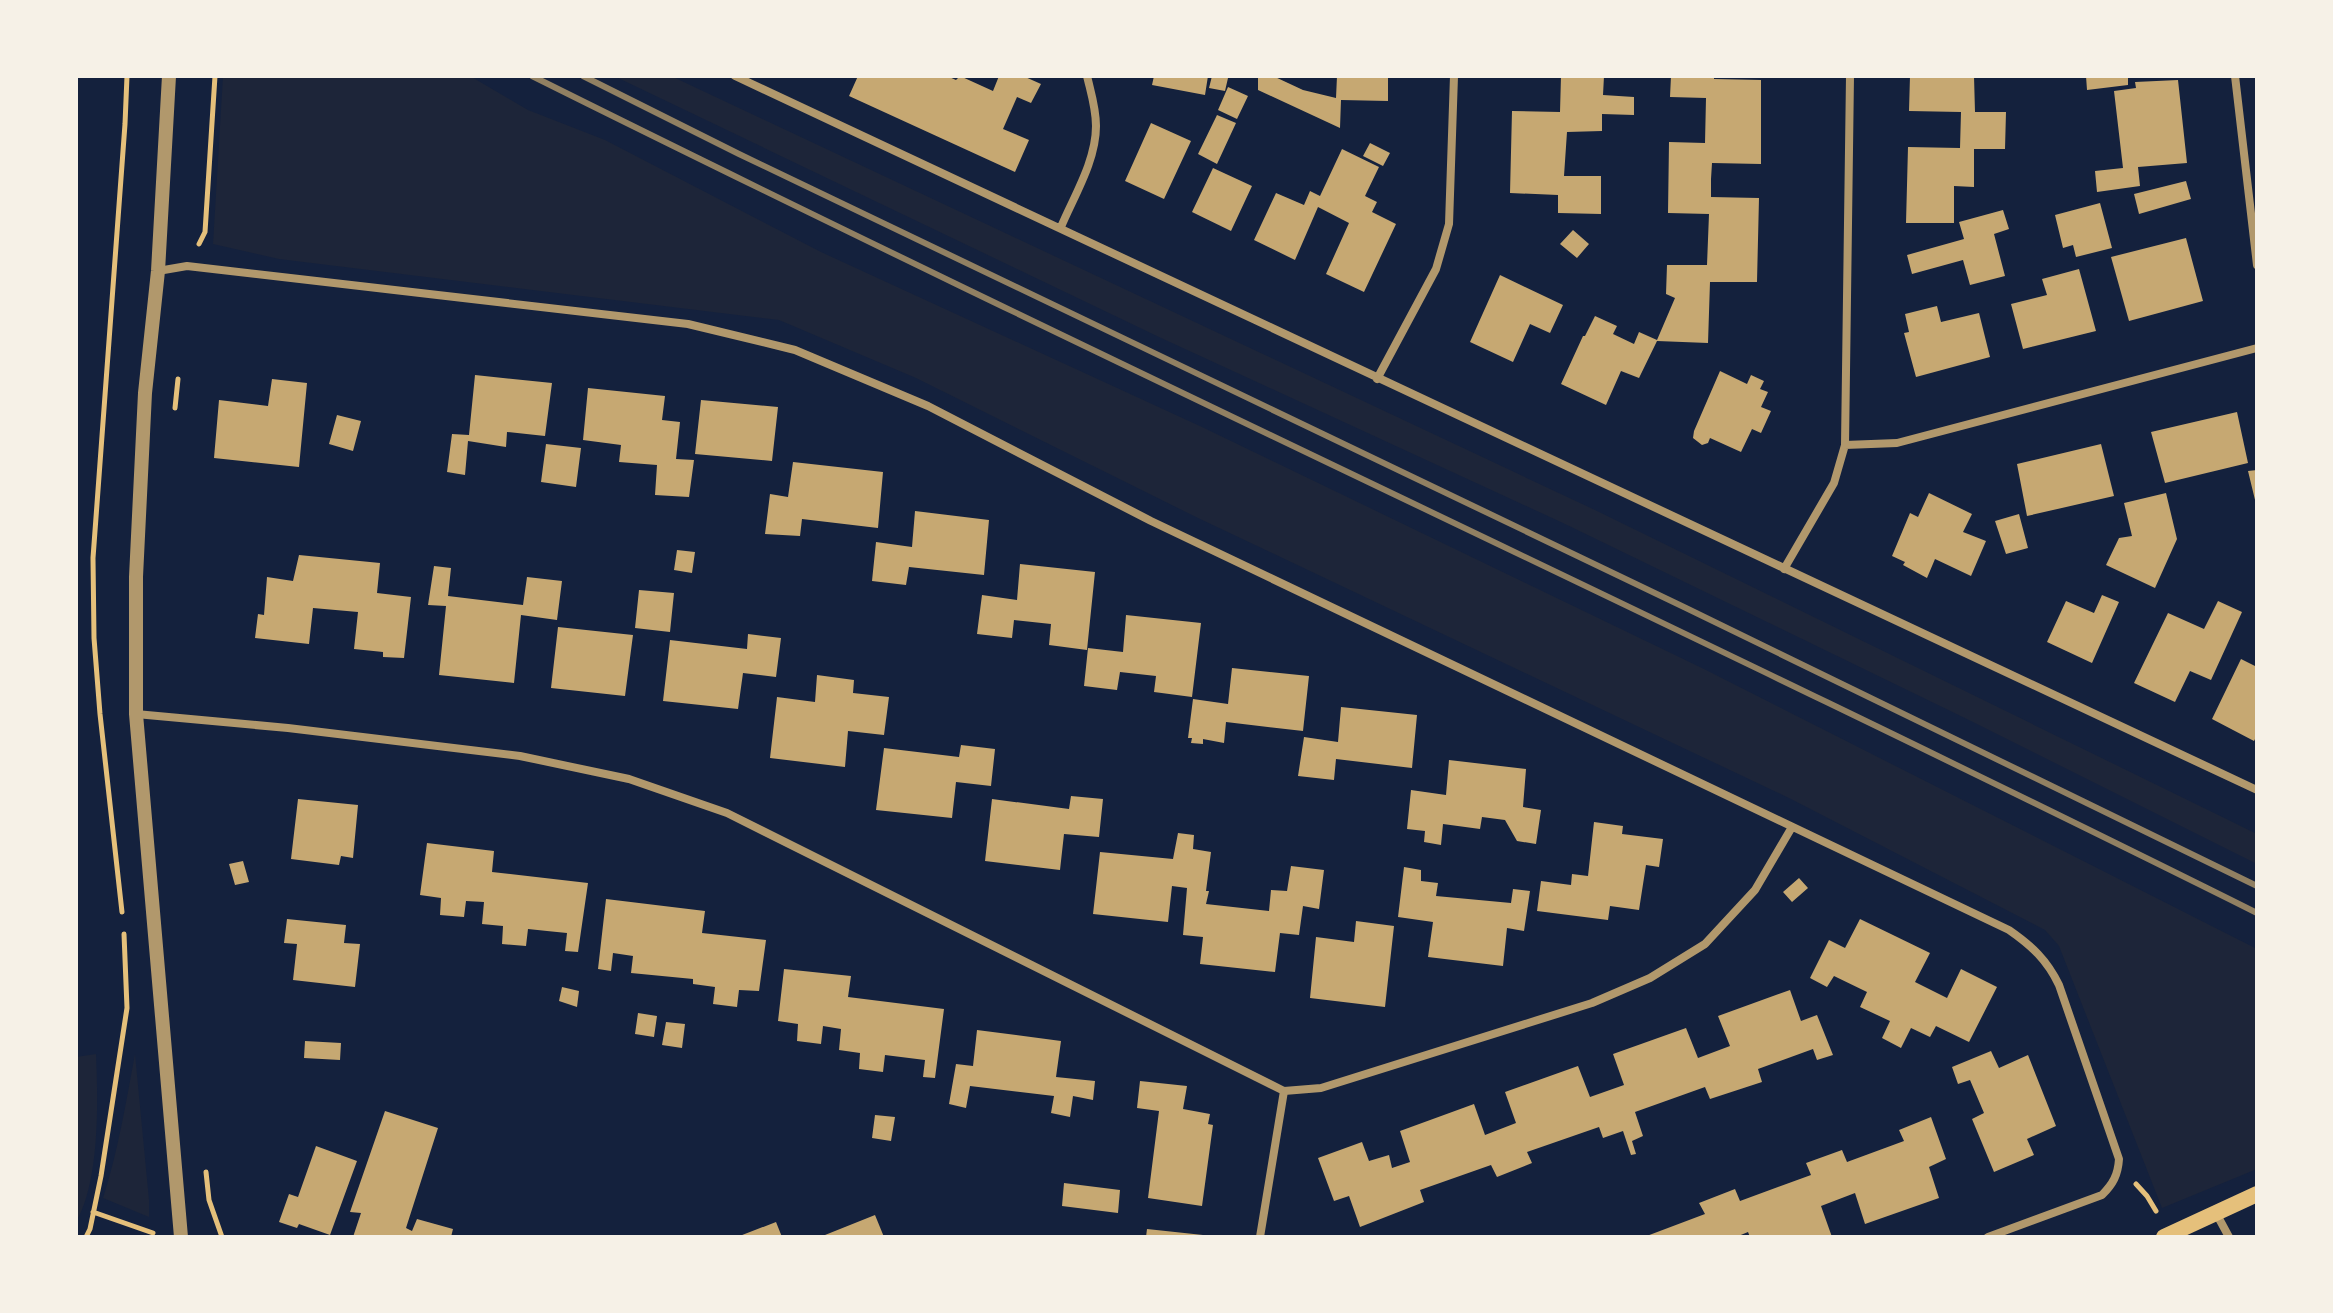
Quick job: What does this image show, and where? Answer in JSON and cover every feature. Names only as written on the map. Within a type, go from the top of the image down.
[{"type":"main road","points":[[2167,1236],[2257,1194]]},
{"type":"street","points":[[169,76],[158,271],[145,393],[136,577],[136,714],[181,1237]]},
{"type":"street","points":[[735,76],[2257,790]]},
{"type":"street","points":[[1061,227],[1093,149],[1096,127],[1087,76]]},
{"type":"street","points":[[1377,379],[1436,269],[1449,224],[1454,76]]},
{"type":"street","points":[[1784,569],[1834,483],[1845,445],[1850,76]]},
{"type":"street","points":[[2235,76],[2257,265]]},
{"type":"street","points":[[158,271],[187,266],[688,324],[795,350],[928,406],[1151,521],[2009,930],[2038,952],[2059,985],[2119,1159],[2119,1172],[2102,1195],[1988,1237]]},
{"type":"street","points":[[1845,445],[1897,443],[2257,348]]},
{"type":"street","points":[[136,714],[288,728],[520,756],[629,779],[727,813],[1284,1091],[1321,1088],[1592,1003],[1650,978],[1705,944],[1755,890],[1792,827]]},
{"type":"street","points":[[1260,1237],[1284,1091]]},
{"type":"street","points":[[2215,1213],[2229,1237]]},
{"type":"path","points":[[187,266],[205,232],[215,76]]},
{"type":"path","points":[[174,419],[178,373]]},
{"type":"path","points":[[206,1168],[209,1200],[222,1237]]},
{"type":"path","points":[[2119,1172],[2147,1196],[2167,1236]]},
{"type":"path","points":[[86,1237],[93,1212],[161,1237]]},
{"type":"shaded area","points":[[223,76],[470,76],[528,110],[605,140],[821,252],[1202,427],[1704,669],[2257,949],[2257,1169],[2162,1208],[2059,946],[2045,930],[1791,799],[1198,518],[916,378],[779,320],[279,259],[213,244]]},
{"type":"shaded area","points":[[614,76],[671,76],[1595,510],[2257,834],[2257,864],[1563,523],[1159,337]]},
{"type":"shaded area","points":[[96,1054],[96,1140],[90,1185],[76,1222],[76,1057]]},
{"type":"shaded area","points":[[135,1054],[149,1200],[149,1217],[103,1198]]},
{"type":"building","points":[[858,76],[947,76],[956,80],[960,76],[993,91],[999,76],[1023,76],[1041,84],[1031,103],[1017,97],[1003,129],[1029,140],[1015,172],[849,96]]},
{"type":"building","points":[[1154,76],[1208,76],[1205,95],[1152,85]]},
{"type":"building","points":[[1212,76],[1228,78],[1225,91],[1209,88]]},
{"type":"building","points":[[1258,76],[1273,76],[1303,90],[1336,98],[1337,76],[1388,76],[1388,101],[1341,100],[1340,128],[1258,90]]},
{"type":"building","points":[[1561,76],[1604,76],[1603,95],[1634,97],[1634,115],[1602,114],[1602,131],[1567,132],[1564,176],[1601,176],[1601,214],[1558,213],[1558,195],[1510,193],[1512,111],[1560,112]]},
{"type":"building","points":[[1671,76],[1761,80],[1761,164],[1712,163],[1711,179],[1711,197],[1759,198],[1757,282],[1710,282],[1708,343],[1657,341],[1639,378],[1621,371],[1606,405],[1561,384],[1595,316],[1617,326],[1613,334],[1634,344],[1639,332],[1657,340],[1675,298],[1666,294],[1667,265],[1707,265],[1709,214],[1668,213],[1669,142],[1705,143],[1706,98],[1670,97]]},
{"type":"building","points":[[1910,76],[1974,76],[1975,112],[2006,112],[2005,149],[1974,149],[1974,187],[1954,186],[1954,223],[1906,223],[1908,147],[1960,148],[1961,112],[1909,111]]},
{"type":"building","points":[[2086,76],[2128,76],[2128,85],[2087,90]]},
{"type":"building","points":[[2178,80],[2187,163],[2138,167],[2140,186],[2097,192],[2095,171],[2123,168],[2114,91],[2136,88],[2135,82]]},
{"type":"building","points":[[1228,87],[1248,96],[1237,119],[1218,110]]},
{"type":"building","points":[[1217,115],[1236,123],[1217,164],[1198,154]]},
{"type":"building","points":[[1151,123],[1191,141],[1164,199],[1125,181]]},
{"type":"building","points":[[1370,143],[1390,153],[1383,166],[1363,156]]},
{"type":"building","points":[[1342,149],[1379,167],[1365,196],[1377,202],[1372,212],[1396,224],[1364,292],[1326,274],[1349,223],[1318,207],[1295,260],[1254,240],[1276,193],[1304,205],[1310,191],[1320,196]]},
{"type":"building","points":[[1213,168],[1252,186],[1231,231],[1192,212]]},
{"type":"building","points":[[2186,181],[2191,199],[2139,214],[2134,194]]},
{"type":"building","points":[[2100,203],[2112,248],[2076,257],[2073,245],[2063,248],[2055,215]]},
{"type":"building","points":[[2003,210],[2009,229],[1994,234],[2005,276],[1970,285],[1963,260],[1912,274],[1907,255],[1964,239],[1959,222]]},
{"type":"building","points":[[1573,230],[1589,244],[1577,258],[1560,244]]},
{"type":"building","points":[[2186,238],[2203,301],[2129,321],[2111,257]]},
{"type":"building","points":[[2079,269],[2096,331],[2023,349],[2011,304],[2047,295],[2042,279]]},
{"type":"building","points":[[1500,275],[1563,305],[1550,333],[1530,324],[1513,362],[1470,342]]},
{"type":"building","points":[[1937,306],[1941,322],[1979,313],[1990,357],[1916,377],[1904,333],[1909,332],[1905,314]]},
{"type":"building","points":[[1720,371],[1747,384],[1751,375],[1764,381],[1760,389],[1768,392],[1761,407],[1771,411],[1761,433],[1752,429],[1741,452],[1710,438],[1708,443],[1702,445],[1693,438]]},
{"type":"building","points":[[475,375],[552,383],[545,436],[507,432],[506,447],[468,441],[465,475],[447,472],[452,434],[469,435]]},
{"type":"building","points":[[272,379],[307,383],[299,467],[214,458],[219,400],[268,406]]},
{"type":"building","points":[[588,388],[665,396],[662,420],[680,422],[676,459],[694,460],[689,497],[655,495],[657,465],[619,462],[621,445],[583,440]]},
{"type":"building","points":[[701,400],[778,407],[772,461],[695,454]]},
{"type":"building","points":[[2237,412],[2248,463],[2165,483],[2151,432]]},
{"type":"building","points":[[337,415],[361,421],[353,451],[329,444]]},
{"type":"building","points":[[546,444],[581,448],[576,487],[541,482]]},
{"type":"building","points":[[2101,444],[2114,496],[2027,516],[2017,464]]},
{"type":"building","points":[[793,462],[883,472],[878,528],[802,519],[800,536],[765,534],[770,494],[788,497]]},
{"type":"building","points":[[2257,470],[2257,504],[2256,504],[2248,471]]},
{"type":"building","points":[[1929,493],[1972,514],[1963,532],[1986,541],[1971,576],[1935,559],[1927,578],[1892,556],[1910,513],[1918,517]]},
{"type":"building","points":[[2166,493],[2177,539],[2155,588],[2106,565],[2119,538],[2132,536],[2124,503]]},
{"type":"building","points":[[915,511],[989,520],[984,575],[909,567],[906,585],[872,581],[876,542],[912,547]]},
{"type":"building","points":[[2019,514],[2028,548],[2006,554],[1995,521]]},
{"type":"building","points":[[677,550],[695,552],[692,573],[674,570]]},
{"type":"building","points":[[299,555],[380,563],[377,593],[411,597],[404,658],[383,657],[383,652],[354,649],[358,612],[313,608],[309,644],[255,638],[258,614],[264,615],[267,577],[293,581]]},
{"type":"building","points":[[1020,564],[1095,572],[1087,650],[1049,645],[1051,624],[1014,620],[1012,638],[977,634],[982,595],[1017,600]]},
{"type":"building","points":[[434,566],[451,568],[448,596],[523,605],[527,577],[562,581],[557,620],[521,615],[514,683],[439,675],[446,606],[428,605]]},
{"type":"building","points":[[639,590],[674,593],[670,632],[635,628]]},
{"type":"building","points":[[2102,595],[2119,602],[2092,663],[2047,642],[2066,601],[2094,613]]},
{"type":"building","points":[[2218,601],[2242,612],[2211,680],[2190,671],[2175,702],[2134,683],[2168,613],[2204,629]]},
{"type":"building","points":[[1126,615],[1201,623],[1192,697],[1154,692],[1156,676],[1120,672],[1117,690],[1084,686],[1088,648],[1123,652]]},
{"type":"building","points":[[558,627],[633,635],[625,696],[551,688]]},
{"type":"building","points":[[748,634],[781,638],[776,677],[743,673],[738,709],[663,701],[670,640],[747,649]]},
{"type":"building","points":[[2241,659],[2257,667],[2257,735],[2254,741],[2212,719]]},
{"type":"building","points":[[1232,668],[1309,676],[1303,731],[1226,722],[1224,743],[1203,739],[1203,744],[1191,743],[1192,738],[1188,738],[1193,699],[1228,704]]},
{"type":"building","points":[[817,675],[854,680],[853,693],[889,697],[884,735],[848,731],[845,767],[770,758],[777,697],[815,702]]},
{"type":"building","points":[[1341,707],[1417,715],[1412,768],[1336,759],[1334,780],[1298,776],[1304,737],[1338,742]]},
{"type":"building","points":[[961,745],[995,749],[991,786],[956,782],[952,818],[876,810],[884,748],[959,757]]},
{"type":"building","points":[[1449,760],[1526,769],[1523,807],[1541,810],[1536,844],[1517,841],[1505,820],[1482,817],[1480,829],[1443,824],[1441,845],[1424,842],[1425,831],[1407,829],[1411,790],[1446,795]]},
{"type":"building","points":[[1071,796],[1103,799],[1099,837],[1064,834],[1060,870],[985,861],[992,799],[1069,809]]},
{"type":"building","points":[[298,799],[358,805],[353,858],[341,856],[339,865],[291,859]]},
{"type":"building","points":[[1594,822],[1623,826],[1622,834],[1663,839],[1659,867],[1646,865],[1639,910],[1610,906],[1608,920],[1537,911],[1541,881],[1571,885],[1572,874],[1588,876]]},
{"type":"building","points":[[1178,833],[1194,835],[1193,849],[1211,852],[1206,904],[1269,911],[1271,890],[1287,891],[1291,866],[1324,870],[1319,909],[1303,906],[1299,935],[1280,933],[1275,972],[1200,964],[1203,937],[1183,935],[1187,888],[1172,886],[1168,922],[1093,914],[1100,852],[1173,859]]},
{"type":"building","points":[[427,843],[494,851],[492,872],[588,883],[578,952],[565,951],[567,933],[528,929],[526,946],[502,944],[503,926],[482,924],[484,902],[466,901],[464,917],[440,915],[441,898],[420,895]]},
{"type":"building","points":[[243,861],[249,882],[235,885],[229,864]]},
{"type":"building","points":[[1404,867],[1421,870],[1421,881],[1438,883],[1436,896],[1511,903],[1513,889],[1530,891],[1524,931],[1507,928],[1503,966],[1428,957],[1433,922],[1398,917]]},
{"type":"building","points":[[1799,878],[1808,888],[1792,902],[1783,892]]},
{"type":"building","points":[[606,899],[705,911],[702,933],[766,940],[759,991],[739,990],[737,1007],[713,1004],[715,987],[693,984],[693,979],[631,973],[633,956],[613,953],[611,971],[598,969]]},
{"type":"building","points":[[287,919],[346,925],[344,943],[360,944],[355,987],[293,980],[297,944],[284,943]]},
{"type":"building","points":[[1860,919],[1930,953],[1915,982],[1947,998],[1961,969],[1997,987],[1969,1042],[1936,1026],[1930,1037],[1911,1028],[1901,1048],[1882,1038],[1890,1021],[1860,1007],[1867,992],[1834,976],[1827,987],[1810,978],[1829,940],[1845,948]]},
{"type":"building","points":[[1356,921],[1394,926],[1385,1007],[1310,998],[1316,937],[1354,942]]},
{"type":"building","points":[[784,969],[851,976],[848,997],[944,1009],[935,1078],[923,1077],[925,1060],[885,1055],[883,1072],[859,1069],[860,1053],[839,1050],[841,1029],[823,1026],[821,1044],[797,1041],[798,1024],[778,1021]]},
{"type":"building","points":[[562,987],[579,991],[577,1007],[559,1001]]},
{"type":"building","points":[[1790,990],[1801,1021],[1817,1015],[1833,1055],[1817,1060],[1813,1049],[1758,1069],[1762,1082],[1710,1099],[1705,1087],[1635,1112],[1643,1136],[1632,1141],[1636,1154],[1631,1155],[1623,1131],[1603,1138],[1599,1127],[1527,1152],[1532,1163],[1497,1177],[1491,1165],[1420,1190],[1424,1202],[1360,1227],[1349,1196],[1334,1201],[1318,1158],[1362,1142],[1369,1161],[1389,1155],[1392,1168],[1410,1162],[1400,1131],[1474,1104],[1485,1135],[1516,1123],[1505,1092],[1578,1066],[1590,1097],[1624,1085],[1613,1054],[1686,1028],[1698,1058],[1730,1046],[1718,1016]]},
{"type":"building","points":[[638,1013],[657,1016],[654,1037],[635,1034]]},
{"type":"building","points":[[666,1022],[685,1024],[682,1048],[662,1045]]},
{"type":"building","points":[[977,1030],[1061,1041],[1056,1077],[1095,1081],[1093,1100],[1073,1096],[1070,1117],[1051,1113],[1054,1096],[970,1086],[966,1108],[949,1104],[956,1064],[973,1066]]},
{"type":"building","points":[[305,1041],[341,1043],[340,1060],[304,1058]]},
{"type":"building","points":[[1991,1051],[1999,1068],[2028,1055],[2056,1126],[2027,1139],[2034,1155],[1994,1172],[1972,1119],[1984,1113],[1970,1080],[1958,1084],[1952,1067]]},
{"type":"building","points":[[1140,1081],[1187,1086],[1183,1109],[1210,1114],[1208,1124],[1213,1125],[1202,1206],[1148,1198],[1159,1111],[1137,1108]]},
{"type":"building","points":[[385,1111],[438,1128],[406,1228],[412,1231],[417,1219],[453,1229],[451,1237],[353,1237],[361,1213],[350,1212]]},
{"type":"building","points":[[875,1115],[895,1117],[891,1141],[872,1138]]},
{"type":"building","points":[[1931,1117],[1946,1159],[1929,1167],[1939,1198],[1865,1224],[1855,1193],[1821,1206],[1832,1237],[1750,1237],[1748,1232],[1736,1237],[1644,1237],[1705,1214],[1699,1203],[1735,1189],[1740,1201],[1811,1175],[1806,1163],[1842,1150],[1847,1162],[1904,1141],[1899,1130]]},
{"type":"building","points":[[316,1146],[357,1161],[330,1235],[299,1224],[297,1228],[279,1222],[289,1194],[298,1197]]},
{"type":"building","points":[[1064,1183],[1120,1190],[1118,1213],[1062,1206]]},
{"type":"building","points":[[875,1215],[884,1237],[820,1237]]},
{"type":"building","points":[[776,1222],[782,1237],[737,1237]]},
{"type":"building","points":[[1147,1229],[1203,1235],[1203,1237],[1146,1237]]},
{"type":"railway","points":[[532,76],[2257,913]]},
{"type":"railway","points":[[583,76],[2257,886]]}]
